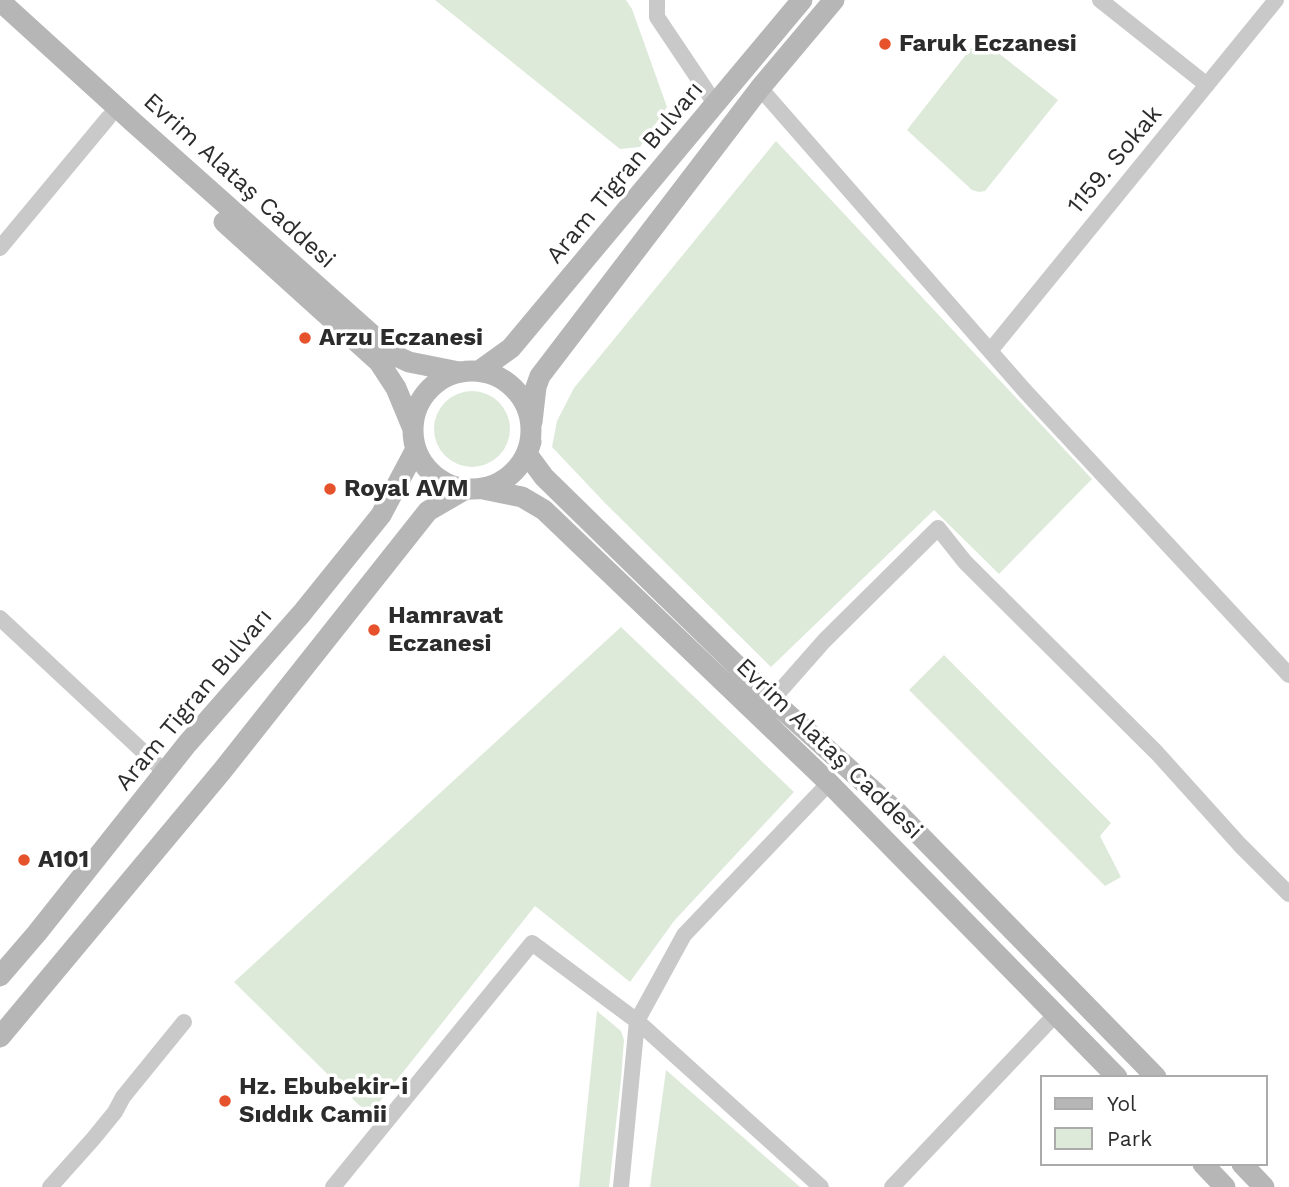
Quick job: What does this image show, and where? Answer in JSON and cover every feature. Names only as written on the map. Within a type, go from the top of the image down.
[{"type":"main road","name":"Aram Tigran Bulvarı","points":[[469,371],[511,348],[802,0]]},
{"type":"main road","points":[[834,0],[760,88],[540,376],[536,387],[527,454],[544,477],[772,700],[898,813],[1154,1075]]},
{"type":"main road","name":"Evrim Alataş Caddesi","points":[[0,1],[396,356],[409,362],[469,371]]},
{"type":"main road","name":"Evrim Alataş Caddesi","points":[[0,18],[380,362],[396,388],[414,439]]},
{"type":"main road","points":[[0,1037],[222,771],[428,511],[474,489],[500,483],[514,472],[525,458],[531,432],[526,404],[514,387],[498,376],[469,371],[441,379],[426,392],[416,410],[414,439],[423,464],[435,476],[449,485],[474,489]]},
{"type":"main road","name":"Aram Tigran Bulvarı","points":[[0,976],[165,772],[302,613],[381,515],[414,439]]},
{"type":"main road","name":"Evrim Alataş Caddesi","points":[[474,489],[522,497],[544,510],[829,783],[1115,1075]]},
{"type":"main road","points":[[1205,1166],[1225,1187]]},
{"type":"main road","points":[[1244,1166],[1264,1187]]},
{"type":"street","points":[[657,0],[657,17],[716,105]]},
{"type":"street","points":[[1100,0],[1207,85]]},
{"type":"street","name":"1159. Sokak","points":[[990,351],[1276,0]]},
{"type":"street","points":[[760,88],[990,351],[1289,675]]},
{"type":"street","points":[[0,248],[108,118]]},
{"type":"street","points":[[772,700],[824,641],[938,528],[965,562],[1157,752],[1240,845],[1289,894]]},
{"type":"street","points":[[0,618],[165,772]]},
{"type":"street","points":[[621,1187],[637,1021],[684,936],[829,783]]},
{"type":"street","points":[[333,1187],[532,943],[637,1021],[821,1187]]},
{"type":"street","points":[[892,1187],[1056,1014]]},
{"type":"street","points":[[50,1187],[115,1112],[123,1097],[184,1022]]},
{"type":"green space","points":[[435,0],[626,0],[632,9],[667,107],[640,147],[620,149]]},
{"type":"green space","points":[[983,41],[1058,100],[985,191],[979,192],[972,190],[907,130],[975,43]]},
{"type":"green space","points":[[776,141],[1092,479],[999,574],[934,510],[771,667],[552,447],[557,421],[574,388]]},
{"type":"green space","points":[[465,391],[479,391],[493,397],[504,408],[510,429],[507,444],[499,456],[479,467],[465,467],[451,461],[440,450],[434,436],[434,422],[440,408],[451,397]]},
{"type":"green space","points":[[621,627],[794,792],[674,921],[630,982],[535,906],[369,1115],[234,982]]},
{"type":"green space","points":[[944,655],[1111,823],[1100,836],[1121,877],[1105,886],[909,690]]},
{"type":"green space","points":[[597,1011],[621,1031],[624,1040],[621,1079],[609,1187],[579,1187]]},
{"type":"green space","points":[[666,1070],[800,1187],[650,1187]]},
{"type":"place","name":"Faruk Eczanesi","points":[[885,44]]},
{"type":"place","name":"Arzu Eczanesi","points":[[305,338]]},
{"type":"place","name":"Royal AVM","points":[[330,489]]},
{"type":"place","name":"Hamravat Eczanesi","points":[[374,630]]},
{"type":"place","name":"A101","points":[[24,860]]},
{"type":"place","name":"Hz. Ebubekir-i Sıddık Camii","points":[[225,1101]]}]
